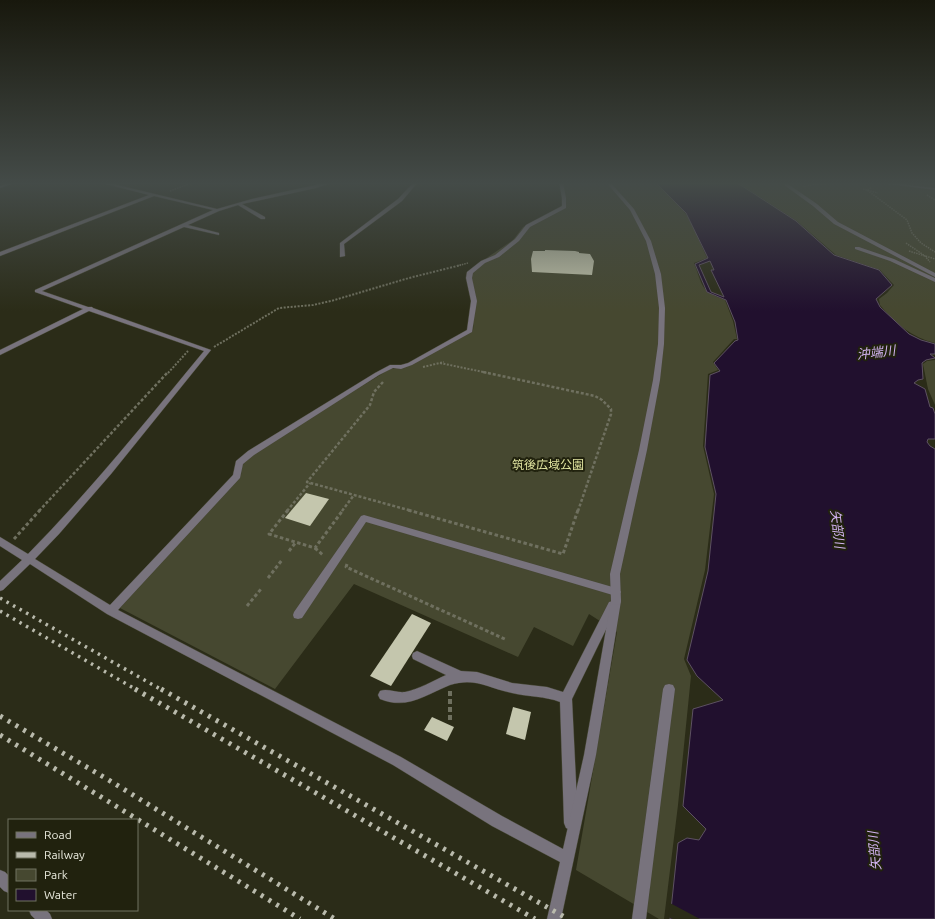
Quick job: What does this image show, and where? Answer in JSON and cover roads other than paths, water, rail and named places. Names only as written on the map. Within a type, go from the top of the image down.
[{"type":"street","points":[[0,254],[76,225]]},
{"type":"street","points":[[0,587],[99,482],[208,350],[193,346],[90,308],[37,291],[183,225],[217,234]]},
{"type":"street","points":[[342,256],[342,244],[368,225]]},
{"type":"street","points":[[111,612],[237,476],[239,463],[251,453],[382,371],[392,366],[401,367],[410,364],[470,330],[474,302],[469,278],[470,272],[483,262],[497,256],[517,240],[530,225]]},
{"type":"street","points":[[554,919],[590,755],[616,596],[615,574],[655,396],[661,357],[663,319],[660,288],[650,244],[641,225]]},
{"type":"street","points":[[838,225],[935,275]]},
{"type":"street","points":[[857,248],[892,260],[935,280]]},
{"type":"street","points":[[0,353],[90,308]]},
{"type":"street","points":[[298,615],[364,518],[616,596]]},
{"type":"street","points":[[6,545],[111,612],[397,761],[497,821],[568,859]]},
{"type":"street","points":[[572,840],[566,699],[616,596]]},
{"type":"street","points":[[417,656],[461,677]]},
{"type":"street","points":[[384,694],[398,698],[448,680],[465,676],[492,681],[511,687],[558,695],[566,699]]},
{"type":"street","points":[[639,919],[669,689]]},
{"type":"street","points":[[0,877],[8,885]]},
{"type":"street","points":[[37,911],[46,919]]},
{"type":"water","points":[[692,225],[800,225],[834,255],[879,270],[892,285],[876,299],[880,307],[909,334],[921,340],[935,344],[935,354],[930,354],[935,358],[926,360],[922,363],[923,379],[914,383],[925,389],[930,407],[933,408],[935,414],[935,439],[928,439],[927,442],[935,449],[935,919],[670,919],[678,843],[687,838],[699,840],[706,829],[683,806],[693,709],[723,700],[697,676],[687,660],[708,571],[716,494],[705,447],[710,375],[720,371],[714,363],[735,341],[738,340],[735,322],[726,300],[707,292],[695,264],[708,258]],"holes":[[[710,261],[714,270],[711,270],[724,297],[711,292],[699,265]]]},
{"type":"railway","points":[[0,598],[162,690]]},
{"type":"railway","points":[[0,611],[137,690]]},
{"type":"railway","points":[[135,689],[535,919]]},
{"type":"railway","points":[[161,689],[568,919]]},
{"type":"railway","points":[[0,716],[107,779],[335,919]]},
{"type":"railway","points":[[0,735],[137,819]]},
{"type":"railway","points":[[138,820],[300,919]]},
{"type":"water label","name":"沖端川","points":[[876,352]]},
{"type":"water label","name":"矢部川","points":[[838,529]]},
{"type":"water label","name":"矢部川","points":[[874,851]]},
{"type":"park label","name":"筑後広域公園","points":[[548,465]]}]
